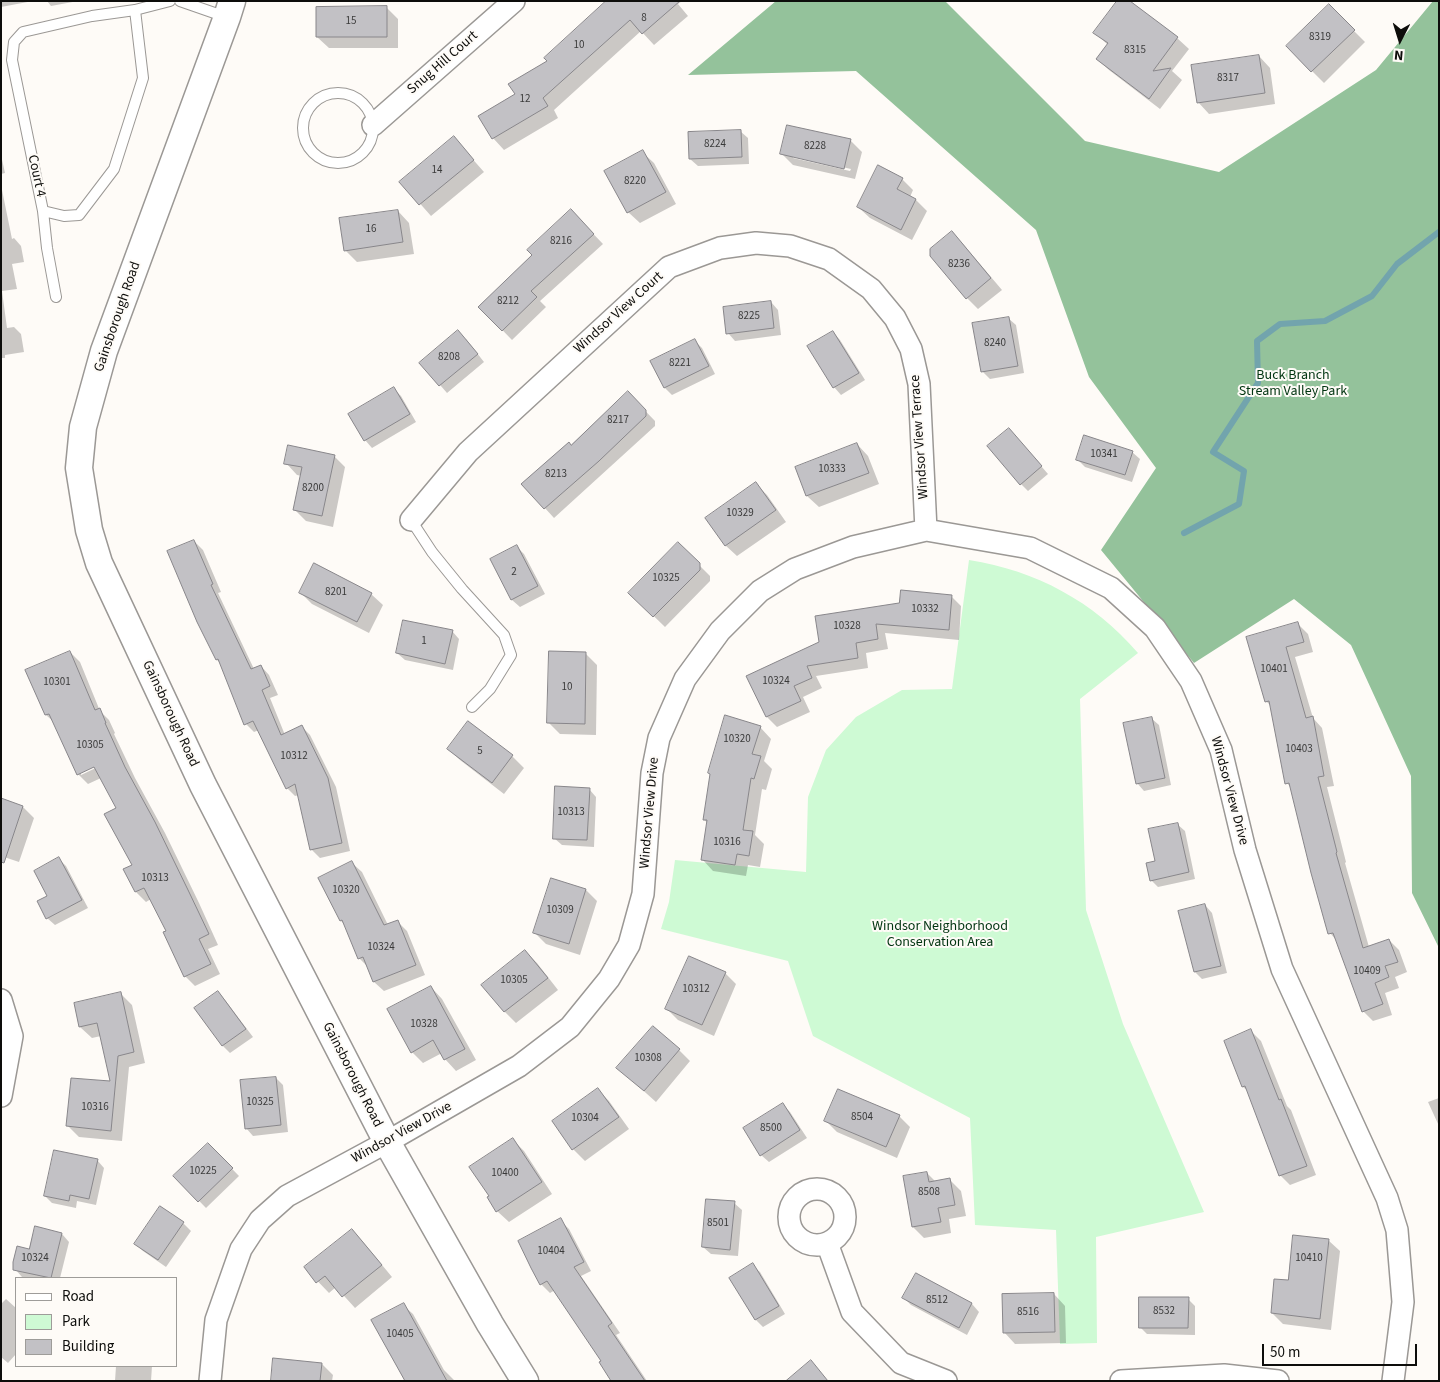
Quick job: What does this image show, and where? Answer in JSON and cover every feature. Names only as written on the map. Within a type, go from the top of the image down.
[{"type":"street","name":"Snug Hill Court","points":[[373,125],[514,1]]},
{"type":"street","name":"Gainsborough Road","points":[[230,9],[104,351],[83,427],[79,468],[89,530],[99,563],[204,785],[386,1142],[490,1324],[525,1381]]},
{"type":"street","name":"Windsor View Court","points":[[411,520],[468,452],[669,267],[720,248],[756,243],[790,246],[828,259],[871,289],[895,318]]},
{"type":"street","name":"Windsor View Terrace","points":[[895,318],[911,349],[919,384],[926,530]]},
{"type":"street","name":"Windsor View Drive","points":[[210,1381],[216,1320],[241,1249],[260,1220],[287,1196],[519,1066],[570,1027],[609,979],[628,945],[643,894],[652,773],[659,738],[685,679],[720,631],[760,591],[795,569],[853,547],[926,530],[1030,548],[1111,588],[1155,628],[1191,681],[1220,750],[1245,850],[1282,969],[1388,1198],[1397,1230],[1403,1302],[1393,1381]]},
{"type":"street","points":[[1,1000],[12,1036],[1,1096]]},
{"type":"street","points":[[827,1243],[852,1312],[901,1363],[946,1381]]},
{"type":"street","points":[[1121,1381],[1224,1375],[1278,1381]]},
{"type":"lane","name":"Court 4","points":[[135,10],[143,78],[114,169],[79,215],[64,216],[43,211],[12,60],[14,42],[23,32],[92,16],[135,10],[170,1]]},
{"type":"lane","points":[[180,1],[230,9]]},
{"type":"lane","points":[[340,93],[350,95],[359,100],[371,115],[373,125],[372,135],[366,148],[355,159],[336,163],[326,161],[310,150],[303,131],[304,121],[313,104],[330,94],[340,93]]},
{"type":"lane","points":[[43,211],[47,248],[56,297]]},
{"type":"lane","points":[[411,520],[432,552],[462,590],[504,635],[511,655],[490,689],[472,707]]},
{"type":"green space","name":"Buck Branch Stream Valley Park","points":[[776,1],[945,1],[1085,141],[1219,172],[1376,70],[1433,1],[1439,1],[1439,948],[1412,893],[1411,776],[1351,645],[1294,599],[1194,663],[1101,550],[1156,468],[1089,377],[1036,230],[856,71],[688,75]]},
{"type":"green space","name":"Windsor Neighborhood Conservation Area","points":[[969,560],[1018,572],[1062,591],[1102,618],[1138,653],[1080,699],[1086,910],[1123,1024],[1204,1212],[1096,1237],[1097,1343],[1060,1344],[1056,1230],[975,1225],[970,1118],[813,1036],[788,961],[661,929],[669,902],[675,860],[806,872],[808,797],[826,750],[856,717],[902,690],[952,689]]},
{"type":"building","points":[[606,1],[680,1],[642,34],[630,20],[543,98],[548,106],[492,139],[478,116],[515,94],[508,84],[547,61],[544,58]]},
{"type":"building","points":[[1117,1],[1130,1],[1178,37],[1153,71],[1171,68],[1149,99],[1096,59],[1108,43],[1093,33]]},
{"type":"building","points":[[1329,4],[1355,30],[1311,72],[1286,46]]},
{"type":"building","points":[[387,6],[387,37],[316,37],[316,7]]},
{"type":"building","points":[[1259,55],[1265,93],[1197,103],[1191,65]]},
{"type":"building","points":[[787,125],[851,139],[844,169],[780,154]]},
{"type":"building","points":[[741,130],[742,157],[689,159],[688,132]]},
{"type":"building","points":[[454,136],[474,160],[419,205],[399,182]]},
{"type":"building","points":[[643,150],[666,192],[627,213],[604,171]]},
{"type":"building","points":[[878,165],[903,178],[897,189],[916,199],[901,230],[857,207]]},
{"type":"building","points":[[571,209],[594,234],[531,291],[537,297],[502,331],[478,307],[532,255],[527,250]]},
{"type":"building","points":[[398,210],[403,242],[344,251],[339,218]]},
{"type":"building","points":[[952,231],[991,278],[966,299],[930,256],[930,249]]},
{"type":"building","points":[[771,301],[774,328],[726,334],[723,307]]},
{"type":"building","points":[[1009,317],[1018,366],[981,372],[972,323]]},
{"type":"building","points":[[458,330],[478,354],[439,386],[419,363]]},
{"type":"building","points":[[833,331],[859,373],[833,388],[807,346]]},
{"type":"building","points":[[695,339],[709,366],[664,388],[650,361]]},
{"type":"building","points":[[394,387],[410,414],[364,441],[348,414]]},
{"type":"building","points":[[628,391],[646,410],[646,416],[599,461],[544,509],[521,484],[569,442],[571,445]]},
{"type":"building","points":[[1009,428],[1042,466],[1020,485],[987,446]]},
{"type":"building","points":[[1084,435],[1133,451],[1125,475],[1076,460]]},
{"type":"building","points":[[857,443],[869,473],[806,496],[795,467]]},
{"type":"building","points":[[288,445],[335,455],[322,516],[293,510],[302,467],[284,464]]},
{"type":"building","points":[[756,482],[776,510],[725,546],[705,518]]},
{"type":"building","points":[[194,540],[213,584],[211,585],[251,669],[261,665],[270,686],[262,690],[281,735],[302,725],[328,778],[342,843],[310,850],[295,784],[286,789],[253,721],[244,725],[218,659],[216,660],[197,622],[167,551]]},
{"type":"building","points":[[678,542],[700,563],[700,570],[653,617],[628,593]]},
{"type":"building","points":[[517,545],[538,586],[511,600],[490,559]]},
{"type":"building","points":[[314,563],[372,593],[357,622],[299,593]]},
{"type":"building","points":[[901,590],[952,595],[949,630],[876,624],[878,639],[856,643],[858,658],[807,666],[812,678],[794,686],[801,701],[766,717],[746,676],[819,642],[815,616],[899,603]]},
{"type":"building","points":[[403,620],[453,630],[445,664],[396,653]]},
{"type":"building","points":[[1298,622],[1304,642],[1286,647],[1306,718],[1313,716],[1324,776],[1318,777],[1336,853],[1363,948],[1389,939],[1398,962],[1385,966],[1389,977],[1375,983],[1383,1004],[1362,1012],[1333,933],[1328,934],[1289,783],[1285,784],[1269,701],[1265,702],[1246,637]]},
{"type":"building","points":[[70,651],[95,710],[100,708],[125,767],[155,822],[209,934],[199,939],[211,964],[184,977],[163,932],[166,931],[144,888],[135,892],[123,869],[132,865],[104,814],[116,808],[94,767],[77,775],[49,714],[45,715],[25,670]]},
{"type":"building","points":[[549,651],[586,652],[585,724],[547,723]]},
{"type":"building","points":[[725,715],[761,726],[752,754],[761,756],[754,779],[751,778],[743,830],[753,831],[749,856],[737,854],[735,865],[701,860],[707,820],[703,820],[710,774],[708,773]]},
{"type":"building","points":[[1152,717],[1165,778],[1136,784],[1123,723]]},
{"type":"building","points":[[468,721],[513,755],[492,783],[447,749]]},
{"type":"building","points":[[555,786],[590,788],[587,840],[553,839]]},
{"type":"building","points":[[1,798],[23,806],[4,863],[1,862]]},
{"type":"building","points":[[1178,823],[1189,872],[1150,881],[1146,863],[1155,861],[1148,829]]},
{"type":"building","points":[[59,857],[82,900],[46,919],[37,901],[47,896],[34,871]]},
{"type":"building","points":[[352,861],[384,925],[398,920],[416,965],[373,982],[363,957],[358,959],[342,920],[340,921],[318,878]]},
{"type":"building","points":[[551,878],[586,889],[569,944],[533,933]]},
{"type":"building","points":[[1205,904],[1221,966],[1194,972],[1178,911]]},
{"type":"building","points":[[525,950],[548,978],[504,1012],[481,985]]},
{"type":"building","points":[[689,956],[726,972],[702,1025],[665,1009]]},
{"type":"building","points":[[431,986],[465,1049],[444,1060],[433,1040],[411,1053],[387,1009]]},
{"type":"building","points":[[218,991],[246,1029],[222,1046],[194,1008]]},
{"type":"building","points":[[121,992],[134,1052],[118,1056],[111,1131],[66,1126],[71,1078],[110,1081],[97,1023],[79,1027],[74,1003]]},
{"type":"building","points":[[653,1026],[680,1049],[644,1091],[616,1068]]},
{"type":"building","points":[[1251,1029],[1307,1166],[1279,1176],[1245,1086],[1242,1087],[1224,1041]]},
{"type":"building","points":[[276,1077],[281,1125],[245,1129],[240,1080]]},
{"type":"building","points":[[598,1088],[619,1117],[572,1150],[552,1121]]},
{"type":"building","points":[[838,1089],[900,1115],[886,1147],[824,1121]]},
{"type":"building","points":[[783,1103],[800,1130],[760,1156],[743,1128]]},
{"type":"building","points":[[513,1138],[542,1182],[496,1212],[487,1197],[489,1196],[469,1167]]},
{"type":"building","points":[[208,1143],[233,1168],[198,1202],[173,1176]]},
{"type":"building","points":[[54,1150],[98,1159],[89,1199],[70,1195],[69,1201],[44,1196]]},
{"type":"building","points":[[927,1172],[929,1182],[950,1178],[955,1205],[938,1208],[941,1222],[912,1227],[903,1176]]},
{"type":"building","points":[[706,1199],[735,1201],[730,1250],[702,1247]]},
{"type":"building","points":[[160,1206],[184,1222],[158,1260],[134,1244]]},
{"type":"building","points":[[561,1218],[584,1262],[574,1267],[612,1323],[608,1326],[645,1381],[611,1381],[599,1362],[601,1361],[547,1281],[540,1285],[531,1268],[518,1241]]},
{"type":"building","points":[[35,1226],[62,1233],[51,1277],[13,1270],[17,1246],[29,1249]]},
{"type":"building","points":[[352,1229],[382,1265],[342,1297],[325,1276],[316,1283],[304,1267]]},
{"type":"building","points":[[1293,1235],[1329,1239],[1320,1319],[1271,1313],[1274,1279],[1288,1280]]},
{"type":"building","points":[[753,1263],[779,1306],[755,1320],[729,1278]]},
{"type":"building","points":[[916,1273],[972,1303],[959,1328],[902,1298]]},
{"type":"building","points":[[1054,1293],[1055,1332],[1003,1333],[1002,1294]]},
{"type":"building","points":[[1139,1297],[1189,1297],[1188,1328],[1139,1328]]},
{"type":"building","points":[[404,1303],[447,1381],[405,1381],[371,1320]]},
{"type":"building","points":[[273,1358],[322,1363],[320,1381],[271,1381]]},
{"type":"building","points":[[811,1360],[828,1381],[786,1381]]},
{"type":"waterway","points":[[1184,533],[1239,504],[1244,471],[1213,452],[1258,383],[1257,341],[1280,324],[1325,321],[1372,296],[1397,264],[1439,232]]}]
